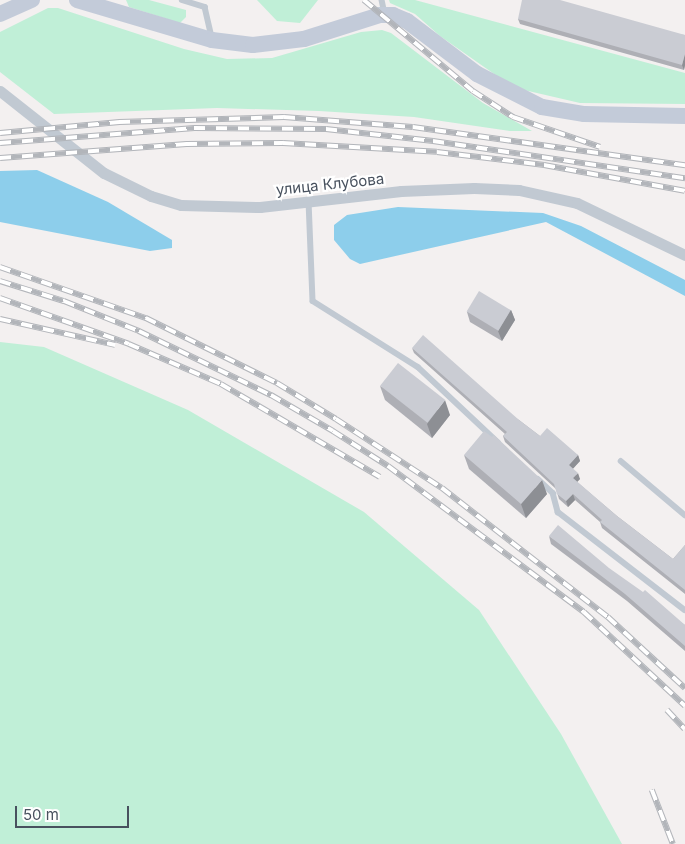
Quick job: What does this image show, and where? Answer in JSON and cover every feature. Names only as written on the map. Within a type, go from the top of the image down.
[{"type":"main road","points":[[0,14],[32,0]]},
{"type":"main road","points":[[78,0],[106,3],[212,40],[253,45],[284,44],[384,7],[407,21],[467,68],[542,107],[584,114],[685,116]]},
{"type":"street","name":"улица Клубова","points":[[0,91],[104,173],[151,196],[181,204],[218,208],[309,202],[401,191],[474,188],[519,190],[578,204],[685,255]]},
{"type":"lane","points":[[182,0],[205,7],[212,40]]},
{"type":"lane","points":[[309,202],[313,301],[418,367],[503,447]]},
{"type":"lane","points":[[621,461],[685,515]]},
{"type":"lane","points":[[532,473],[553,493],[558,512],[685,610]]},
{"type":"green space","points":[[126,0],[149,0],[186,10],[186,17],[180,23],[129,7]]},
{"type":"green space","points":[[257,0],[318,0],[300,23],[277,21]]},
{"type":"green space","points":[[389,0],[415,0],[685,73],[685,104],[580,103],[524,90],[497,76],[440,36],[415,14],[390,3]]},
{"type":"green space","points":[[48,8],[58,8],[184,49],[227,59],[272,58],[361,32],[382,30],[391,33],[483,103],[532,131],[510,131],[414,117],[319,111],[217,108],[54,114],[0,72],[0,32]]},
{"type":"green space","points":[[0,342],[44,347],[188,410],[364,512],[479,610],[561,734],[622,844],[0,844]]},
{"type":"water","points":[[37,170],[108,202],[172,240],[172,248],[150,251],[0,222],[0,171]]},
{"type":"water","points":[[398,207],[543,213],[581,226],[685,280],[685,296],[546,222],[360,264],[350,259],[334,240],[334,225],[347,215]]},
{"type":"building","points":[[522,0],[560,0],[685,35],[685,54],[682,65],[518,19]]},
{"type":"building","points":[[479,291],[511,310],[498,331],[467,312]]},
{"type":"building","points":[[423,335],[519,420],[540,436],[547,428],[578,455],[569,465],[578,473],[573,478],[617,516],[673,559],[685,545],[685,590],[600,522],[602,520],[573,494],[566,501],[557,494],[554,484],[503,436],[507,432],[412,348]]},
{"type":"building","points":[[398,363],[445,400],[427,423],[380,386]]},
{"type":"building","points":[[484,431],[492,437],[494,435],[542,480],[521,504],[464,455]]},
{"type":"building","points":[[558,525],[609,568],[643,592],[645,590],[685,625],[685,646],[625,594],[549,536]]},
{"type":"railway","points":[[364,0],[473,91],[513,117],[600,147]]},
{"type":"railway","points":[[0,133],[119,122],[284,117],[413,127],[685,165]]},
{"type":"railway","points":[[0,143],[194,128],[326,129],[433,141],[685,178]]},
{"type":"railway","points":[[0,158],[186,144],[283,143],[437,152],[544,165],[685,191]]},
{"type":"railway","points":[[0,267],[146,318],[277,383],[336,419],[442,488],[608,617],[685,688]]},
{"type":"railway","points":[[0,281],[64,301],[139,331],[271,395],[333,431],[388,466],[584,612],[685,706]]},
{"type":"railway","points":[[0,298],[129,344],[221,384],[380,477]]},
{"type":"railway","points":[[0,319],[115,345]]},
{"type":"railway","points":[[667,710],[685,729]]},
{"type":"railway","points":[[652,790],[673,844]]}]
